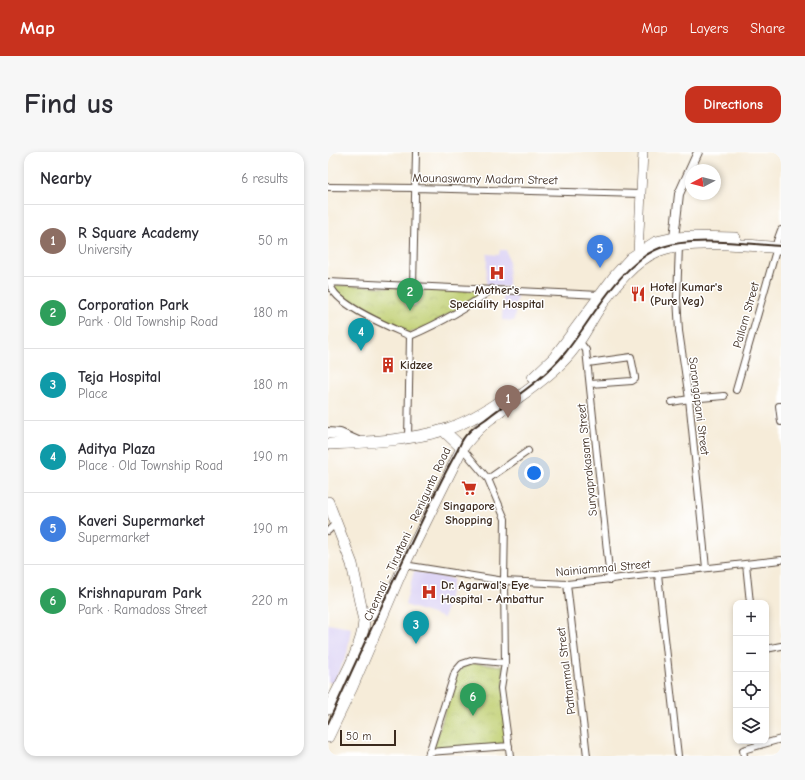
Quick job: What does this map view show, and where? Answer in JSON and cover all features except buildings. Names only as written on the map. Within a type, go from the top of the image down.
[{"type":"highway","name":"Chennai - Tiruttani - Renigunta Road","points":[[328,444],[408,438],[443,430],[487,411],[534,378],[558,352],[600,295],[631,258],[656,242],[677,242],[718,237],[779,244]]},
{"type":"highway","name":"Chennai - Tiruttani - Renigunta Road","points":[[328,737],[355,680],[404,565],[462,448],[490,418],[536,385],[559,364],[579,341],[600,307],[638,262],[677,242]]},
{"type":"highway","points":[[443,430],[462,448]]},
{"type":"highway","name":"Chennai - Tiruttani - Renigunta Road","points":[[328,502],[352,564],[364,621],[364,630],[357,649],[328,709]]},
{"type":"highway","points":[[362,611],[366,616],[369,616],[387,604]]},
{"type":"main road","points":[[638,253],[643,152]]},
{"type":"main road","points":[[328,433],[340,434],[358,442]]},
{"type":"street","points":[[413,286],[416,152]]},
{"type":"street","points":[[677,242],[679,194],[698,152]]},
{"type":"street","name":"Mounaswamy Madam Street","points":[[328,188],[415,188],[641,194]]},
{"type":"street","name":"Pallam Street","points":[[736,390],[779,244],[781,230]]},
{"type":"street","name":"Sarangapani Street","points":[[677,242],[678,324],[689,399],[706,568]]},
{"type":"street","points":[[492,289],[474,304],[452,317],[410,336],[375,321],[341,300],[331,288],[329,283],[492,289],[600,295]]},
{"type":"street","points":[[408,438],[410,336]]},
{"type":"street","name":"Suryaprakasam Street","points":[[579,341],[586,350],[588,363],[610,580]]},
{"type":"street","points":[[588,363],[631,357],[635,376],[635,379],[632,381],[590,384]]},
{"type":"street","points":[[672,402],[724,396]]},
{"type":"street","points":[[781,406],[778,406],[781,422]]},
{"type":"street","points":[[462,448],[488,479],[505,519],[505,663],[501,688],[510,756]]},
{"type":"street","points":[[488,479],[528,451]]},
{"type":"street","points":[[328,531],[337,522]]},
{"type":"street","name":"Nainiammal Street","points":[[404,565],[504,581],[567,584],[781,560]]},
{"type":"street","points":[[746,564],[750,600]]},
{"type":"street","points":[[658,574],[678,756]]},
{"type":"street","name":"Pattammal Street","points":[[567,584],[587,756]]},
{"type":"street","points":[[769,648],[781,646]]},
{"type":"street","points":[[505,663],[474,660],[462,664],[455,672],[429,754],[509,746]]},
{"type":"street","points":[[744,756],[743,750],[781,738]]},
{"type":"shaded area","name":"Mother's Speciality Hospital","points":[[500,250],[506,250],[509,260],[508,287],[486,286],[487,254],[499,255]]},
{"type":"shaded area","points":[[503,295],[517,295],[514,321],[502,320]]},
{"type":"shaded area","name":"Dr. Agarwal's Eye Hospital - Ambattur","points":[[414,571],[453,579],[444,618],[405,605]]},
{"type":"shaded area","points":[[328,624],[351,628],[347,654],[333,684],[328,681]]},
{"type":"green space","points":[[337,285],[405,288],[405,306],[416,306],[418,289],[481,291],[485,293],[428,326],[409,333],[369,315],[350,303],[334,289]]},
{"type":"green space","points":[[473,663],[503,666],[507,745],[433,750],[456,676],[462,667]]},
{"type":"railway","points":[[328,723],[413,538],[462,441],[470,430],[530,387],[548,371],[565,353],[619,279],[632,266],[646,256],[660,248],[672,244],[687,242],[719,242],[781,246]]},
{"type":"place","name":"Kaveri Supermarket","points":[[600,268]]},
{"type":"place","name":"Mother's Speciality Hospital","points":[[497,273]]},
{"type":"place","name":"Hotel Kumar's (Pure Veg)","points":[[638,294]]},
{"type":"place","name":"Corporation Park","points":[[410,311]]},
{"type":"place","name":"Aditya Plaza","points":[[361,351]]},
{"type":"place","name":"Kidzee","points":[[388,365]]},
{"type":"place","name":"R Square Academy","points":[[508,418]]},
{"type":"place","name":"Singapore Shopping","points":[[469,488]]},
{"type":"place","name":"Dr. Agarwal's Eye Hospital - Ambattur","points":[[429,592]]},
{"type":"place","name":"Teja Hospital","points":[[416,644]]},
{"type":"place","name":"Krishnapuram Park","points":[[473,716]]}]
